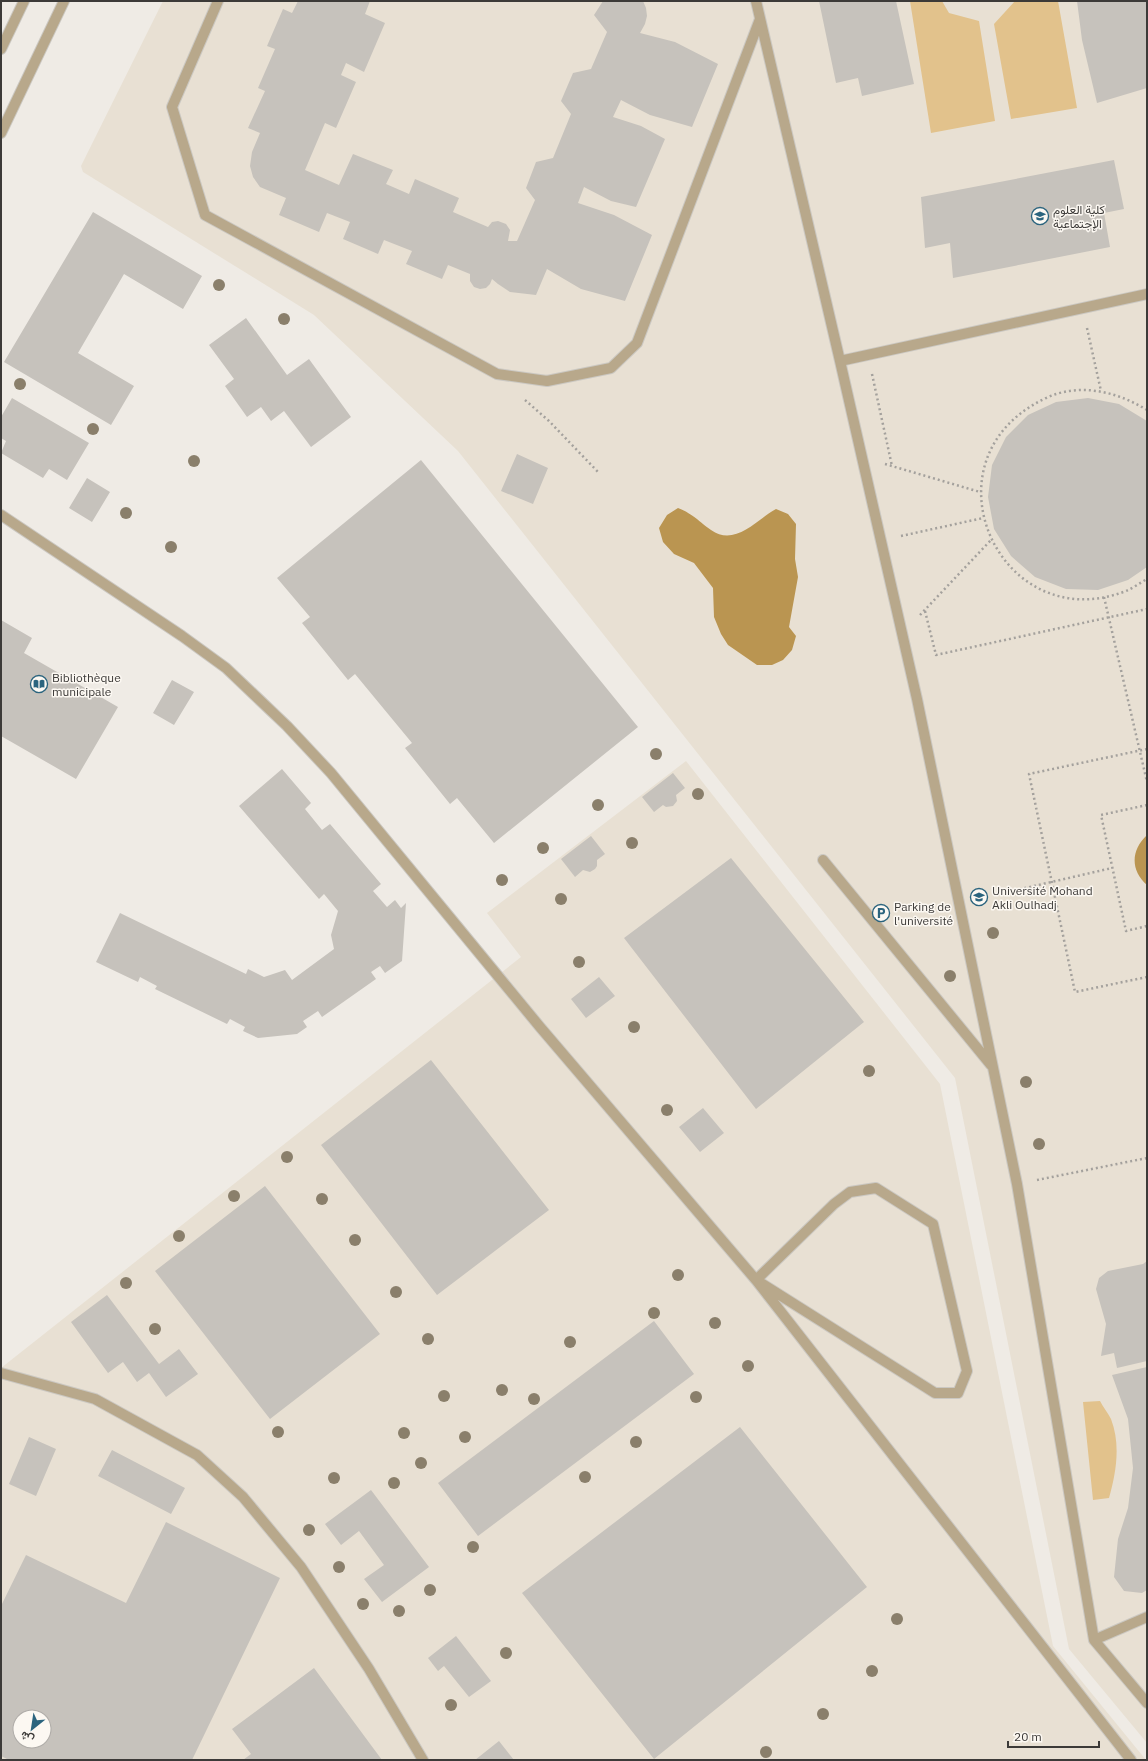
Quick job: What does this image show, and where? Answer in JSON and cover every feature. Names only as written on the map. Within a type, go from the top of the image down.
[{"type":"street","points":[[1,49],[24,1]]},
{"type":"street","points":[[1,133],[64,1]]},
{"type":"street","points":[[218,1],[172,107],[205,216],[497,374],[547,382],[611,368],[637,343],[760,19]]},
{"type":"street","points":[[756,1],[902,634],[1017,1184],[1094,1640],[1147,1703]]},
{"type":"street","points":[[840,361],[1147,294]]},
{"type":"street","points":[[1,515],[182,636],[226,668],[287,726],[331,773],[540,1026],[756,1280],[1131,1760]]},
{"type":"street","points":[[823,860],[992,1067]]},
{"type":"street","points":[[876,1188],[934,1224],[967,1371],[958,1394],[935,1393],[756,1280],[834,1204],[850,1192],[876,1188]]},
{"type":"street","points":[[1,1373],[94,1399],[197,1455],[243,1497],[301,1567],[369,1670],[423,1760]]},
{"type":"street","points":[[1094,1640],[1147,1617]]},
{"type":"path","points":[[1083,308],[1101,391]]},
{"type":"path","points":[[871,370],[892,466]]},
{"type":"path","points":[[497,374],[549,421],[598,473]]},
{"type":"path","points":[[1147,410],[1125,398],[1101,391],[1075,390],[1051,396],[1028,407],[1008,423],[994,443],[984,467],[980,492],[983,518],[991,540],[1003,559],[1018,575],[1037,587],[1058,596],[1081,599],[1104,597],[1127,590],[1147,579]]},
{"type":"path","points":[[862,457],[980,492]]},
{"type":"path","points":[[881,541],[983,518]]},
{"type":"path","points":[[902,634],[991,540]]},
{"type":"path","points":[[1104,597],[1147,782]]},
{"type":"path","points":[[925,610],[936,655],[1147,609]]},
{"type":"path","points":[[1147,749],[1029,774],[1075,992],[1147,977]]},
{"type":"path","points":[[1147,805],[1100,815],[1126,931],[1147,926]]},
{"type":"path","points":[[995,895],[1112,868]]},
{"type":"path","points":[[1017,1184],[1147,1158]]},
{"type":"shaded area","name":"Université Mohand Akli Oulhadj","points":[[163,1],[1147,1],[1147,1743],[1069,1649],[955,1078],[458,451],[314,315],[83,172],[81,166]]},
{"type":"shaded area","points":[[910,1],[942,1],[949,13],[979,21],[995,121],[931,133]]},
{"type":"shaded area","points":[[1015,1],[1058,1],[1077,108],[1011,119],[994,24]]},
{"type":"shaded area","points":[[678,508],[696,518],[711,530],[720,534],[737,534],[776,509],[788,514],[796,524],[795,559],[798,577],[789,627],[796,636],[792,650],[783,660],[772,665],[757,665],[728,645],[721,634],[714,617],[713,588],[694,563],[674,554],[663,542],[659,528],[667,515]]},
{"type":"shaded area","points":[[686,761],[940,1084],[1053,1646],[1146,1760],[1,1760],[1,1368],[521,957],[487,913]]},
{"type":"shaded area","points":[[1147,835],[1147,885],[1141,879],[1135,867],[1135,853]]},
{"type":"shaded area","points":[[1100,1401],[1111,1419],[1117,1449],[1114,1479],[1109,1498],[1093,1500],[1083,1402]]},
{"type":"building","points":[[298,1],[370,1],[365,14],[385,23],[364,72],[346,63],[341,75],[356,82],[336,128],[325,123],[305,170],[339,185],[353,154],[393,170],[386,184],[409,194],[415,179],[459,198],[453,212],[488,227],[492,222],[498,221],[506,224],[510,230],[508,241],[517,241],[535,200],[526,188],[536,162],[553,158],[571,114],[561,101],[573,73],[591,69],[607,32],[594,15],[603,1],[643,1],[647,16],[640,33],[675,42],[718,64],[692,127],[650,115],[621,100],[613,117],[641,126],[665,139],[636,207],[611,201],[584,187],[578,203],[614,215],[652,235],[625,301],[581,289],[547,269],[536,295],[510,292],[492,279],[486,288],[480,289],[474,287],[470,281],[470,274],[448,265],[442,279],[406,264],[412,251],[384,240],[378,254],[343,239],[350,222],[327,213],[319,232],[279,215],[286,198],[260,187],[253,177],[250,166],[252,152],[260,133],[248,128],[265,91],[258,88],[275,49],[267,46],[283,9],[292,13]]},
{"type":"building","points":[[819,1],[896,1],[914,84],[862,96],[858,78],[836,83]]},
{"type":"building","points":[[1077,1],[1147,1],[1147,88],[1097,103],[1082,40]]},
{"type":"building","points":[[1114,160],[1124,209],[1104,213],[1110,247],[953,278],[950,243],[925,248],[921,197]]},
{"type":"building","points":[[93,212],[202,276],[183,309],[124,274],[78,353],[134,386],[111,425],[4,362]]},
{"type":"building","points":[[246,318],[287,375],[309,359],[351,417],[311,447],[284,411],[271,421],[261,407],[247,417],[225,386],[234,379],[209,345]]},
{"type":"building","points":[[12,398],[89,443],[67,480],[49,469],[43,478],[1,453],[6,441],[1,438],[1,417]]},
{"type":"building","points":[[1088,398],[1119,404],[1147,421],[1147,567],[1128,580],[1098,590],[1066,589],[1035,577],[1011,556],[994,529],[988,497],[992,465],[1006,437],[1028,415],[1056,402]]},
{"type":"building","points":[[517,454],[548,468],[533,504],[501,491]]},
{"type":"building","points":[[421,460],[638,727],[494,843],[457,798],[450,804],[405,748],[412,743],[355,674],[348,680],[302,623],[310,617],[277,578]]},
{"type":"building","points":[[87,478],[110,492],[92,522],[69,508]]},
{"type":"building","name":"Bibliothèque municipale","points":[[1,620],[32,638],[24,653],[118,707],[76,779],[1,736]]},
{"type":"building","points":[[172,680],[194,692],[174,725],[153,713]]},
{"type":"building","points":[[282,769],[311,803],[305,809],[322,830],[330,824],[381,884],[373,891],[387,907],[395,900],[401,908],[406,903],[402,961],[385,973],[380,966],[371,972],[376,979],[322,1017],[318,1011],[303,1021],[307,1027],[297,1034],[258,1038],[243,1031],[245,1027],[230,1019],[227,1024],[155,989],[157,986],[140,977],[138,982],[96,962],[120,913],[246,974],[248,969],[264,977],[285,970],[292,980],[334,949],[331,935],[338,911],[324,894],[319,899],[239,806]]},
{"type":"building","points":[[673,773],[685,788],[676,795],[677,801],[673,806],[666,807],[663,805],[654,812],[642,797]]},
{"type":"building","points":[[591,836],[605,854],[597,860],[597,866],[595,869],[590,872],[583,870],[575,877],[561,859]]},
{"type":"building","points":[[731,858],[864,1022],[756,1109],[624,938]]},
{"type":"building","points":[[599,977],[615,996],[586,1018],[571,999]]},
{"type":"building","points":[[431,1060],[549,1210],[437,1295],[321,1145]]},
{"type":"building","points":[[703,1108],[724,1133],[700,1152],[679,1127]]},
{"type":"building","points":[[265,1186],[380,1334],[270,1419],[155,1271]]},
{"type":"building","points":[[1147,1261],[1147,1361],[1117,1368],[1114,1353],[1101,1356],[1106,1324],[1096,1289],[1099,1278],[1108,1271],[1143,1264]]},
{"type":"building","points":[[107,1295],[159,1364],[179,1349],[198,1374],[166,1397],[149,1373],[137,1382],[123,1362],[108,1373],[71,1322]]},
{"type":"building","points":[[654,1321],[694,1374],[478,1536],[438,1483]]},
{"type":"building","points":[[1147,1367],[1147,1590],[1142,1593],[1124,1591],[1114,1577],[1118,1539],[1128,1508],[1133,1468],[1128,1419],[1112,1375]]},
{"type":"building","points":[[740,1427],[867,1587],[654,1759],[522,1593]]},
{"type":"building","points":[[29,1437],[56,1449],[36,1496],[9,1484]]},
{"type":"building","points":[[112,1450],[185,1488],[171,1514],[98,1476]]},
{"type":"building","points":[[371,1490],[429,1567],[382,1602],[364,1579],[384,1565],[359,1531],[341,1545],[325,1524]]},
{"type":"building","points":[[166,1522],[280,1578],[192,1760],[9,1760],[1,1756],[1,1606],[26,1555],[126,1603]]},
{"type":"building","points":[[456,1636],[491,1681],[469,1697],[444,1666],[438,1671],[428,1658]]},
{"type":"building","points":[[314,1668],[382,1760],[243,1760],[251,1754],[232,1729]]},
{"type":"building","points":[[499,1741],[514,1760],[475,1760]]},
{"type":"place","name":"كلية العلوم الإجتماعية","points":[[1040,216]]},
{"type":"place","name":"Bibliothèque municipale","points":[[39,684]]},
{"type":"place","name":"Université Mohand Akli Oulhadj","points":[[979,897]]},
{"type":"place","name":"Parking de l'université","points":[[881,913]]}]
